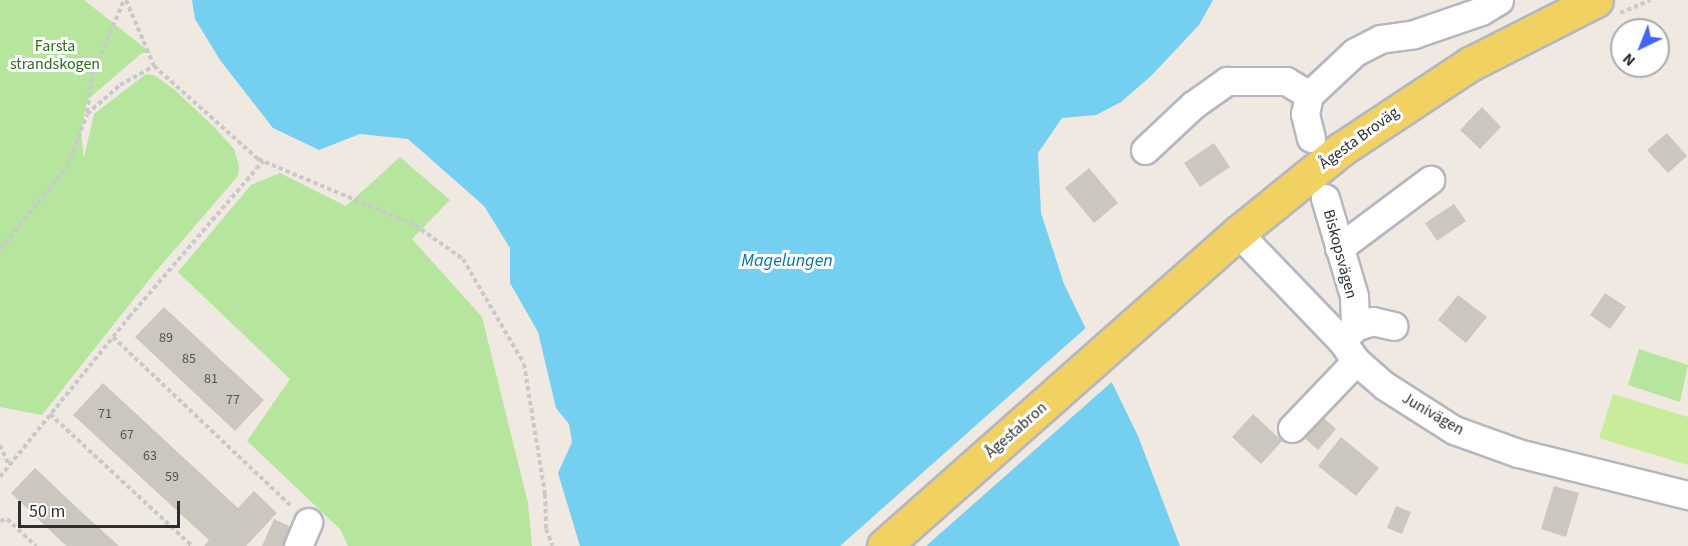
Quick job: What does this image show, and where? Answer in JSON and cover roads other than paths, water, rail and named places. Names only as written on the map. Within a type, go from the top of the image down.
[{"type":"main road","name":"Ågesta Broväg","points":[[1148,314],[1238,233],[1340,150],[1405,104],[1529,32],[1596,0]]},
{"type":"main road","name":"Ågestabron","points":[[884,546],[1148,314]]},
{"type":"street","points":[[1311,138],[1305,114],[1309,95],[1324,77],[1355,52],[1380,39],[1444,25],[1499,0]]},
{"type":"street","points":[[1145,150],[1193,105],[1227,81],[1286,81],[1309,95]]},
{"type":"street","points":[[1339,248],[1430,180]]},
{"type":"street","name":"Biskopsvägen","points":[[1325,198],[1353,296],[1351,343]]},
{"type":"street","name":"Junivägen","points":[[1238,233],[1351,343],[1385,386],[1454,430],[1518,453],[1688,495]]},
{"type":"street","points":[[1292,428],[1351,343],[1372,321],[1393,326]]},
{"type":"water","name":"Magelungen","points":[[192,0],[1213,0],[1199,25],[1152,75],[1121,102],[1096,115],[1062,118],[1038,153],[1041,213],[1064,284],[1138,436],[1180,546],[580,546],[558,473],[572,442],[569,424],[556,408],[538,332],[510,283],[510,248],[484,206],[408,139],[360,134],[319,150],[273,128],[220,60],[195,19]]},
{"type":"park label","name":"Farsta strandskogen","points":[[55,55]]}]
